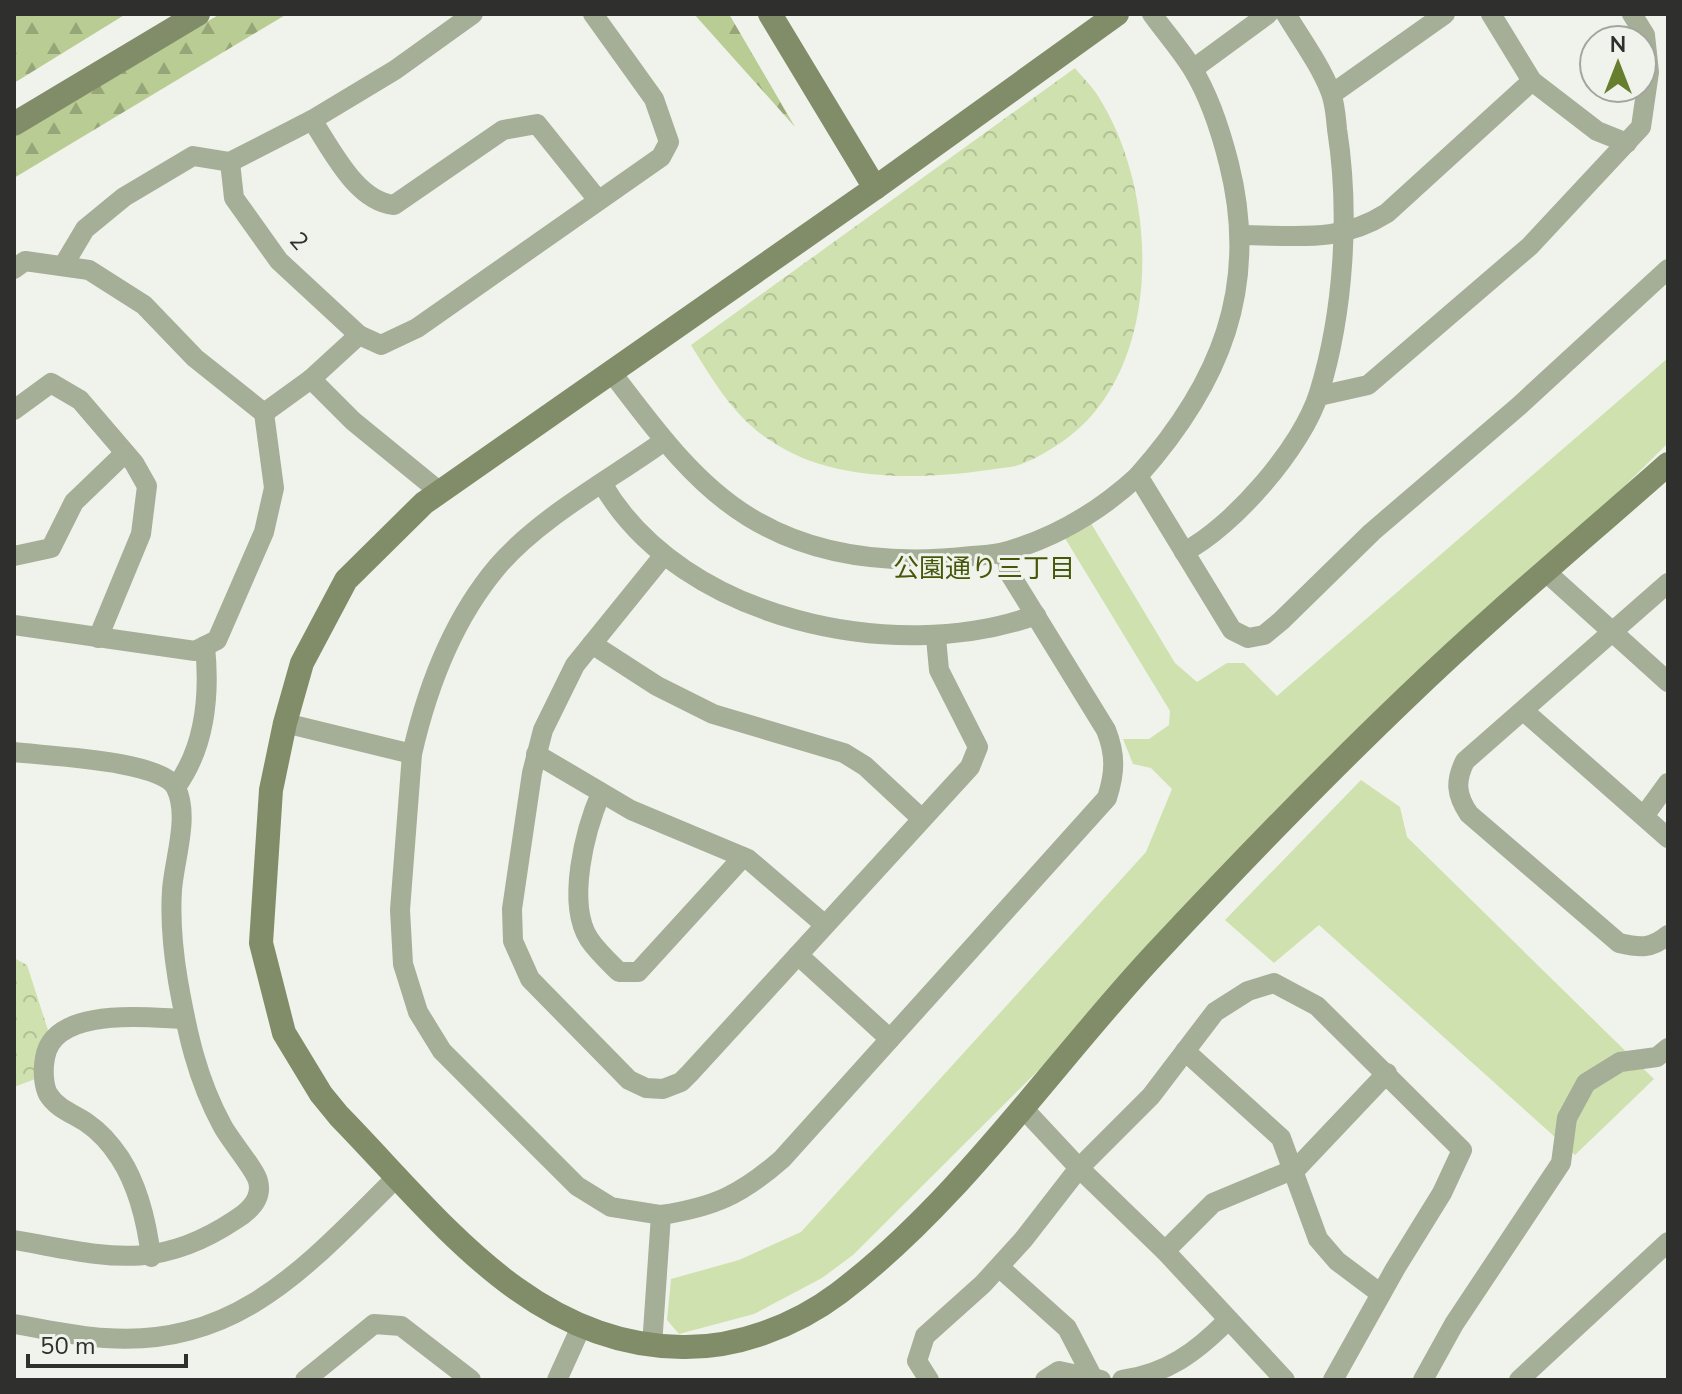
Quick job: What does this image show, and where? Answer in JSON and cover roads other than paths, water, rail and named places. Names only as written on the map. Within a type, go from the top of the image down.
[{"type":"street","points":[[14,124],[198,14]]},
{"type":"street","points":[[63,266],[85,229],[124,197],[193,156],[230,162],[312,120],[395,70],[473,14]]},
{"type":"street","points":[[264,413],[311,379],[359,335],[381,345],[417,328],[661,157],[669,142],[654,99],[593,14]]},
{"type":"street","points":[[770,14],[875,188]]},
{"type":"street","points":[[1117,14],[875,188],[424,503],[346,580],[302,663],[271,790],[261,943],[284,1033],[321,1094],[492,1272],[534,1303],[581,1327],[652,1346],[723,1344],[784,1326],[837,1295],[899,1241],[1023,1108],[1148,961],[1273,829],[1412,691],[1668,464]]},
{"type":"street","points":[[612,373],[664,441],[691,470],[748,517],[814,546],[857,557],[936,561],[1005,552],[1072,524],[1138,476],[1172,439],[1201,393],[1227,334],[1240,274],[1240,208],[1225,147],[1193,69],[1152,14]]},
{"type":"street","points":[[1193,69],[1268,14]]},
{"type":"street","points":[[1184,552],[1201,543],[1279,467],[1319,396],[1332,333],[1343,235],[1344,174],[1332,94],[1286,14]]},
{"type":"street","points":[[1332,94],[1445,14]]},
{"type":"street","points":[[1491,14],[1532,81],[1597,131],[1627,143]]},
{"type":"street","points":[[1319,396],[1368,385],[1530,246],[1641,127],[1649,72],[1645,35],[1632,14]]},
{"type":"street","points":[[1240,235],[1343,235],[1387,213],[1532,81]]},
{"type":"street","points":[[312,120],[358,186],[378,204],[394,205],[503,130],[537,124],[598,200]]},
{"type":"street","name":"2","points":[[230,162],[234,198],[279,261],[359,335]]},
{"type":"street","points":[[14,269],[25,261],[89,270],[144,305],[195,358],[264,413],[274,488],[264,532],[217,640],[195,651],[14,625]]},
{"type":"street","points":[[1138,476],[1232,630],[1248,638],[1264,635],[1372,532],[1519,406],[1668,269]]},
{"type":"street","points":[[311,379],[353,421],[440,492]]},
{"type":"street","points":[[14,410],[51,383],[80,400],[125,453],[147,486],[142,522],[98,638]]},
{"type":"street","points":[[664,441],[529,538],[498,566],[454,630],[420,717],[412,754],[400,910],[403,964],[418,1012],[442,1051],[577,1186],[611,1207],[661,1215],[728,1200],[755,1184],[782,1159],[1107,798],[1113,777],[1114,751],[1106,730],[1010,574],[1005,552]]},
{"type":"street","points":[[14,556],[51,548],[74,502],[125,453]]},
{"type":"street","points":[[603,485],[634,526],[664,555],[717,587],[790,617],[859,632],[936,638],[1036,615]]},
{"type":"street","points":[[664,555],[562,686],[536,754],[512,909],[515,952],[530,979],[629,1080],[646,1088],[663,1089],[681,1082],[970,767],[978,747],[939,670],[936,638]]},
{"type":"street","points":[[1546,572],[1668,682]]},
{"type":"street","points":[[1668,583],[1525,712],[1465,761],[1457,777],[1460,800],[1469,814],[1619,943],[1641,948],[1656,945],[1668,935]]},
{"type":"street","points":[[592,644],[657,686],[713,714],[844,753],[865,766],[922,819]]},
{"type":"street","points":[[176,787],[191,766],[203,721],[208,673],[205,646]]},
{"type":"street","points":[[1525,712],[1668,838]]},
{"type":"street","points":[[285,723],[412,754]]},
{"type":"street","points":[[14,752],[137,767],[162,773],[176,787],[180,815],[171,928],[185,1019],[201,1083],[223,1127],[258,1181],[257,1198],[247,1212],[219,1231],[185,1247],[151,1257],[122,1258],[14,1240]]},
{"type":"street","points":[[536,754],[651,819],[743,857],[825,925]]},
{"type":"street","points":[[1644,816],[1668,783]]},
{"type":"street","points":[[601,793],[590,819],[576,906],[588,939],[619,972],[638,972],[743,857]]},
{"type":"street","points":[[798,955],[890,1039]]},
{"type":"street","points":[[929,1380],[917,1361],[925,1336],[999,1267],[1079,1168],[1151,1096],[1215,1012],[1248,991],[1274,983],[1317,1006],[1462,1150],[1442,1193],[1333,1380]]},
{"type":"street","points":[[151,1257],[141,1208],[121,1160],[89,1124],[66,1112],[48,1094],[43,1068],[46,1050],[55,1036],[94,1018],[185,1019]]},
{"type":"street","points":[[1423,1380],[1454,1324],[1561,1163],[1567,1118],[1586,1083],[1620,1062],[1657,1057],[1668,1048]]},
{"type":"street","points":[[1185,1051],[1281,1138],[1318,1239],[1337,1261],[1381,1294]]},
{"type":"street","points":[[1165,1251],[1213,1203],[1291,1171],[1387,1073]]},
{"type":"street","points":[[1023,1108],[1079,1168],[1165,1251],[1285,1380]]},
{"type":"street","points":[[14,1324],[126,1339],[167,1336],[228,1319],[287,1283],[398,1176]]},
{"type":"street","points":[[652,1346],[661,1215]]},
{"type":"street","points":[[1519,1380],[1668,1242]]},
{"type":"street","points":[[999,1267],[1067,1328],[1096,1379]]},
{"type":"street","points":[[1122,1380],[1147,1377],[1193,1355],[1227,1321]]},
{"type":"street","points":[[305,1380],[374,1324],[401,1326],[471,1380]]},
{"type":"street","points":[[557,1380],[581,1327]]},
{"type":"street","points":[[1045,1380],[1059,1371],[1096,1379]]},
{"type":"district","name":"公園通り三丁目","points":[[984,568]]}]
